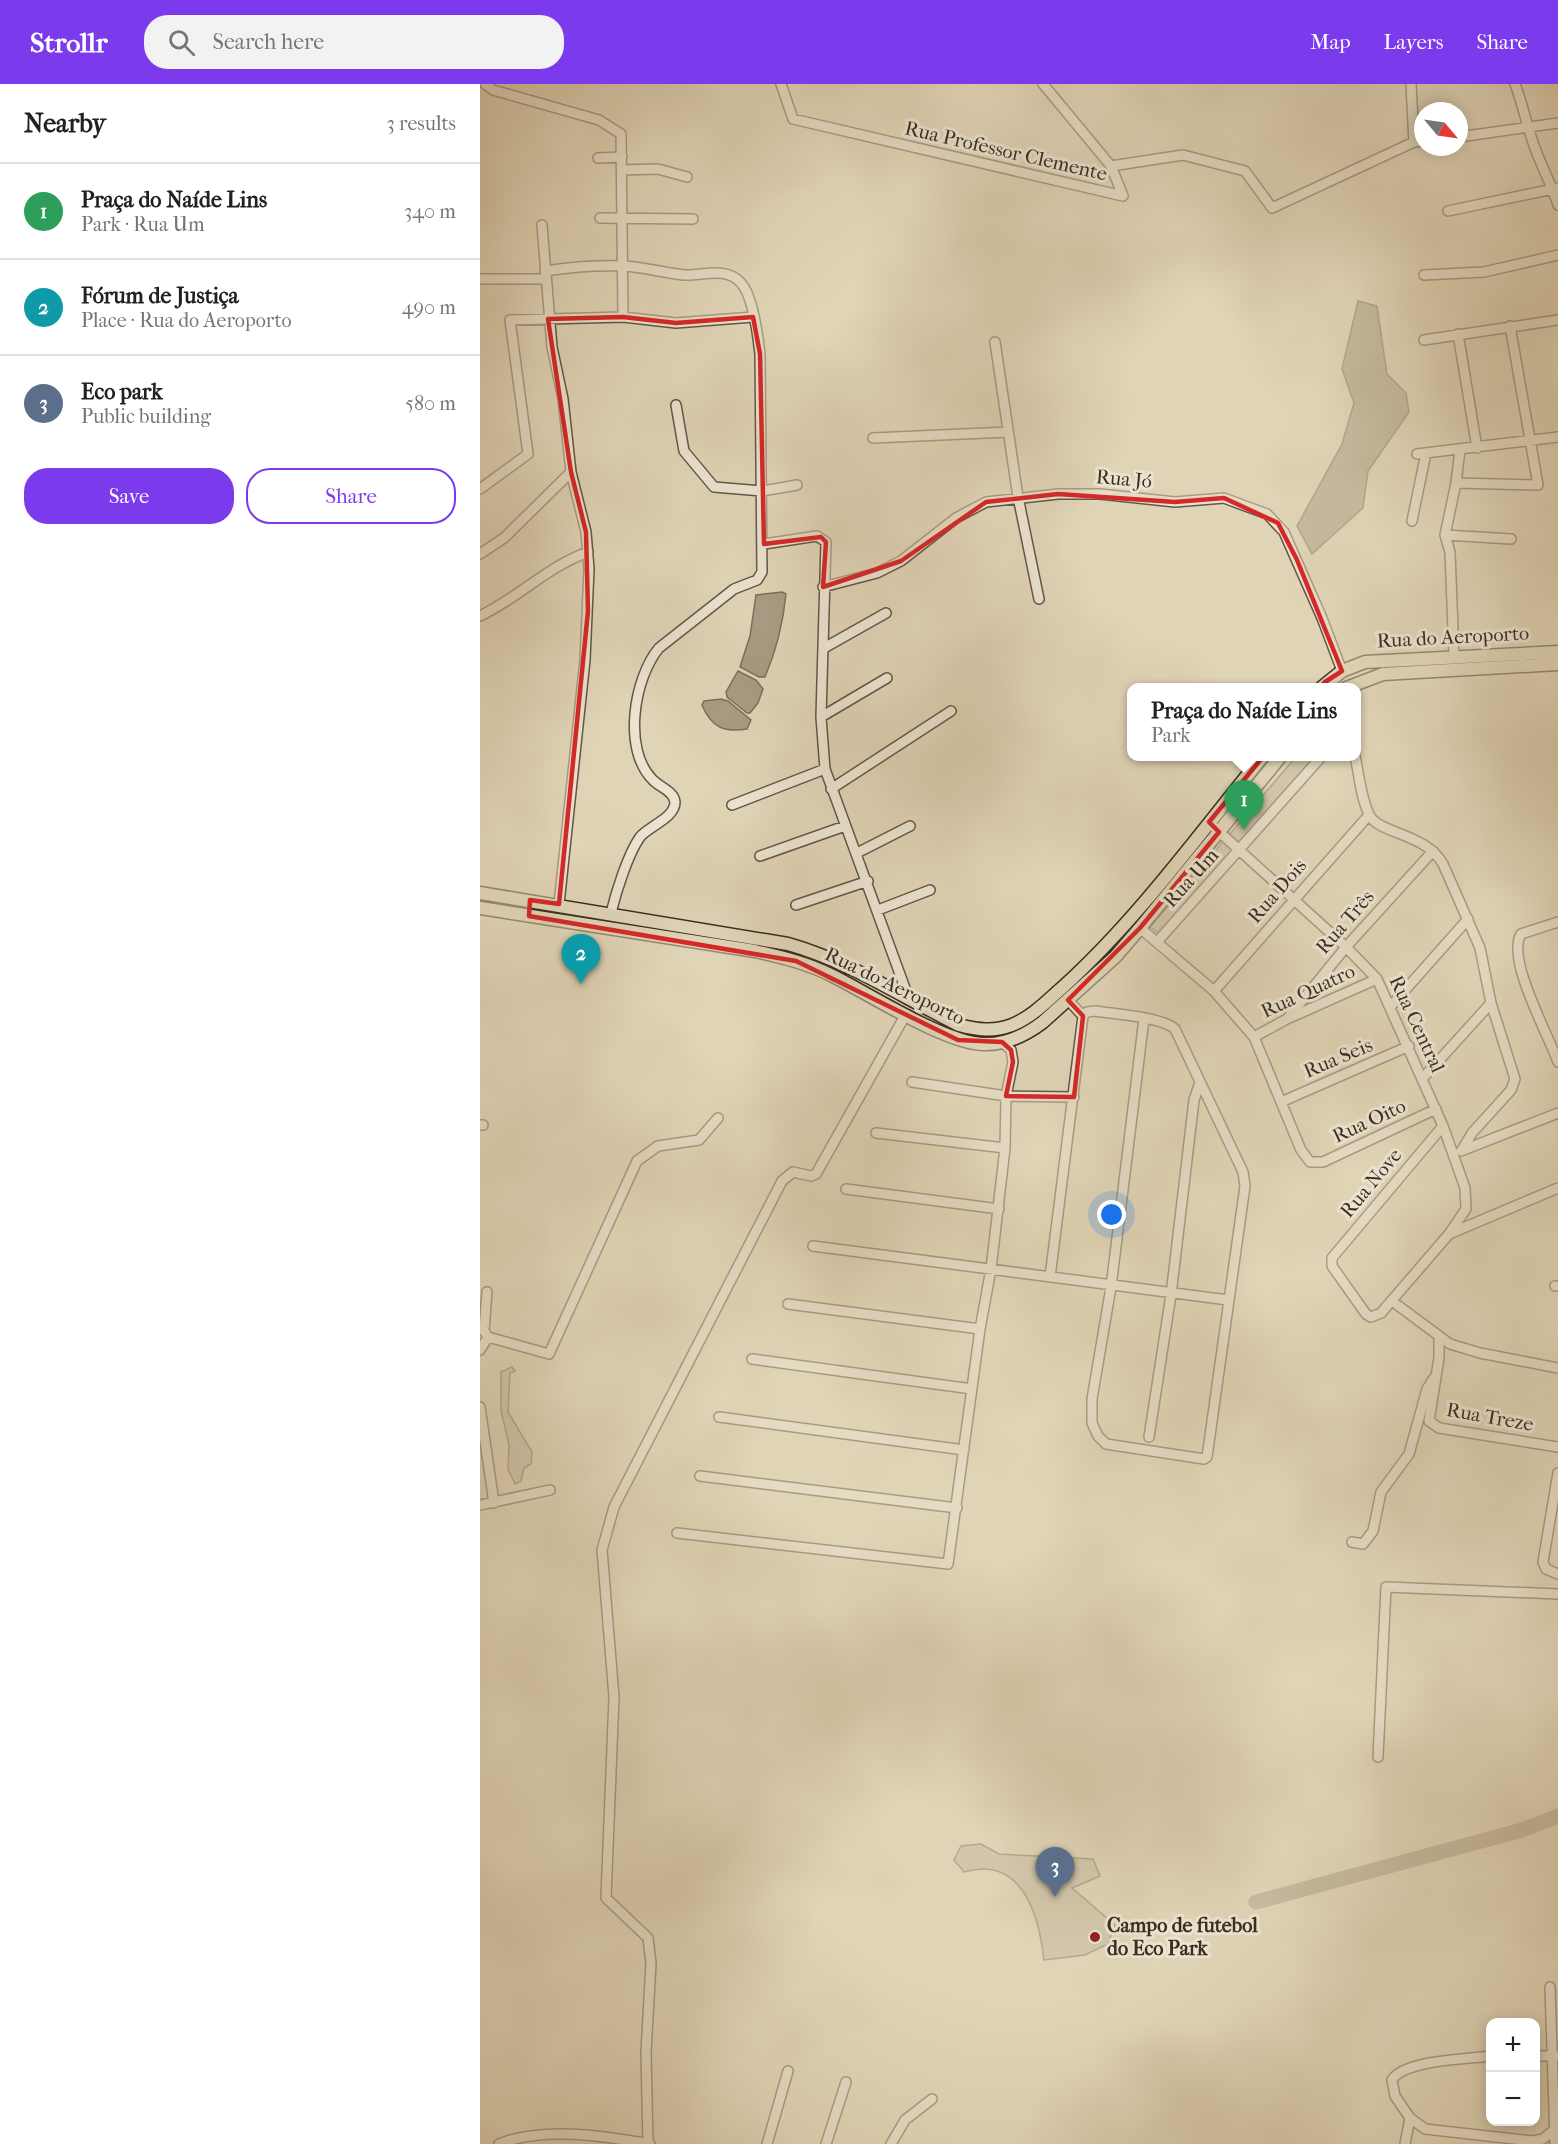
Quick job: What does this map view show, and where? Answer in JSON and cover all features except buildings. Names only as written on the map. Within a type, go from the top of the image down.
[{"type":"main road","name":"Rua do Aeroporto","points":[[1326,683],[1342,671],[1373,660],[1558,651]]},
{"type":"main road","name":"Rua do Aeroporto","points":[[1357,683],[1383,674],[1558,664]]},
{"type":"main road","name":"Rua do Aeroporto","points":[[480,893],[559,904],[788,944],[823,955],[958,1025],[975,1029],[1000,1029],[1032,1014],[1085,967],[1112,938],[1259,761]]},
{"type":"main road","name":"Rua do Aeroporto","points":[[480,908],[755,951],[805,963],[958,1040],[985,1044],[1002,1042],[1030,1031],[1068,1000],[1114,957],[1277,761]]},
{"type":"main road","points":[[529,916],[530,900]]},
{"type":"main road","points":[[847,983],[854,970]]},
{"type":"street","points":[[485,84],[493,90],[599,120],[621,134],[623,316]]},
{"type":"street","name":"Rua Professor Clemente","points":[[781,84],[793,119],[1122,196],[1111,166],[1183,154],[1245,171],[1272,208],[1414,143]]},
{"type":"street","points":[[1043,84],[1111,166]]},
{"type":"street","points":[[1411,84],[1414,105]]},
{"type":"street","points":[[1515,84],[1528,129],[1544,171],[1556,188],[1558,205]]},
{"type":"street","points":[[1468,136],[1558,123]]},
{"type":"street","points":[[598,158],[622,157]]},
{"type":"street","points":[[622,170],[658,169],[687,177]]},
{"type":"street","points":[[1448,211],[1556,188]]},
{"type":"street","points":[[600,218],[693,219]]},
{"type":"street","points":[[542,225],[548,320],[563,399],[571,472],[586,532],[588,552],[585,660],[559,904]]},
{"type":"street","points":[[1425,275],[1484,272],[1558,255]]},
{"type":"street","points":[[480,279],[545,275],[569,267],[624,266],[683,275],[723,273],[732,275],[745,288],[753,317],[760,354],[764,544],[762,572],[757,580],[734,589],[659,648],[651,658],[636,701],[634,731],[636,752],[652,780],[671,794],[675,801],[673,809],[640,838],[617,885],[611,913]]},
{"type":"street","points":[[480,489],[528,454],[510,320],[623,316],[676,323],[753,317]]},
{"type":"street","points":[[1424,340],[1558,320]]},
{"type":"street","points":[[1456,483],[1538,485],[1510,326]]},
{"type":"street","points":[[1458,334],[1477,448]]},
{"type":"street","points":[[995,342],[1018,497],[1039,599]]},
{"type":"street","points":[[676,405],[684,451],[714,487],[762,491],[797,485]]},
{"type":"street","points":[[873,438],[1008,432]]},
{"type":"street","points":[[1412,521],[1421,454],[1558,437]]},
{"type":"street","points":[[1454,656],[1450,552],[1445,535],[1460,450]]},
{"type":"street","points":[[480,554],[504,538],[571,472]]},
{"type":"street","name":"Rua Jó","points":[[823,587],[877,573],[914,554],[974,506],[1018,497],[1100,494],[1175,502],[1224,498],[1267,514],[1284,532],[1322,618],[1342,671]]},
{"type":"street","points":[[1445,535],[1510,539]]},
{"type":"street","points":[[764,544],[817,536],[826,542],[821,717],[825,769],[868,881],[909,999]]},
{"type":"street","points":[[480,616],[498,608],[563,561],[588,552]]},
{"type":"street","points":[[824,648],[886,613]]},
{"type":"street","points":[[821,717],[887,678]]},
{"type":"street","points":[[831,789],[951,711]]},
{"type":"street","name":"Rua Um","points":[[1157,942],[1318,761]]},
{"type":"street","points":[[1356,761],[1369,815],[1379,824],[1419,841],[1433,851],[1443,864],[1479,948],[1491,1003],[1515,1079],[1511,1090],[1458,1152]]},
{"type":"street","points":[[732,805],[825,769]]},
{"type":"street","name":"Rua Dois","points":[[1214,992],[1293,899],[1369,815]]},
{"type":"street","name":"Rua Central","points":[[1209,822],[1347,946],[1377,979],[1443,1126],[1458,1152],[1467,1199],[1466,1209],[1449,1234],[1392,1301]]},
{"type":"street","points":[[760,856],[845,826]]},
{"type":"street","points":[[857,852],[910,826]]},
{"type":"street","name":"Rua Três","points":[[1287,1019],[1347,946],[1433,851]]},
{"type":"street","points":[[796,905],[868,881]]},
{"type":"street","points":[[878,910],[930,890]]},
{"type":"street","points":[[1391,1006],[1468,919]]},
{"type":"street","points":[[1558,922],[1525,933],[1516,945],[1558,1062]]},
{"type":"street","points":[[1140,928],[1214,992],[1254,1037],[1281,1102]]},
{"type":"street","name":"Rua Quatro","points":[[1254,1037],[1287,1019],[1377,979]]},
{"type":"street","points":[[1068,1000],[1083,1016]]},
{"type":"street","points":[[1423,1078],[1491,1003]]},
{"type":"street","points":[[1050,1277],[1083,1016],[1087,1012],[1095,1011],[1144,1019],[1170,1024],[1175,1029],[1243,1173],[1245,1185],[1207,1457],[1199,1460],[1106,1444],[1098,1436],[1092,1423],[1092,1399],[1111,1287],[1144,1019]]},
{"type":"street","points":[[499,2144],[520,2136],[554,2134],[649,2144],[646,2052],[651,1963],[648,1938],[606,1898],[614,1696],[602,1550],[614,1507],[777,1191],[790,1173],[811,1176],[816,1174],[906,1014]]},
{"type":"street","points":[[677,1533],[945,1566],[950,1561],[980,1329],[999,1209],[1005,1148],[1006,1096],[1013,1062],[1011,1050],[1002,1042]]},
{"type":"street","name":"Rua Seis","points":[[1281,1102],[1409,1046]]},
{"type":"street","points":[[912,1082],[1006,1096],[1074,1097]]},
{"type":"street","points":[[1149,1437],[1171,1295],[1194,1100],[1200,1082]]},
{"type":"street","name":"Rua Oito","points":[[1281,1102],[1305,1157],[1317,1164],[1436,1109]]},
{"type":"street","points":[[1458,1152],[1558,1113]]},
{"type":"street","points":[[484,1333],[549,1354],[637,1161],[658,1146],[699,1140],[718,1118]]},
{"type":"street","name":"Rua Nove","points":[[1392,1301],[1376,1316],[1366,1314],[1332,1266],[1334,1255],[1443,1126]]},
{"type":"street","points":[[876,1133],[1005,1148]]},
{"type":"street","points":[[1449,1234],[1558,1188]]},
{"type":"street","points":[[846,1189],[999,1209]]},
{"type":"street","points":[[813,1246],[1171,1295],[1228,1300]]},
{"type":"street","points":[[480,1350],[484,1333],[487,1292]]},
{"type":"street","points":[[1392,1301],[1439,1338],[1480,1353],[1558,1368]]},
{"type":"street","points":[[788,1304],[980,1329]]},
{"type":"street","name":"Rua Treze","points":[[1439,1338],[1437,1373],[1428,1417],[1433,1425],[1558,1447]]},
{"type":"street","points":[[752,1359],[972,1389]]},
{"type":"street","points":[[1352,1542],[1363,1544],[1373,1531],[1382,1492],[1409,1454],[1427,1389],[1437,1373]]},
{"type":"street","points":[[480,1407],[494,1503]]},
{"type":"street","points":[[719,1417],[964,1450]]},
{"type":"street","points":[[1558,1473],[1544,1562],[1546,1569],[1558,1574]]},
{"type":"street","points":[[700,1476],[957,1508]]},
{"type":"street","points":[[480,1505],[550,1490]]},
{"type":"street","points":[[1378,1757],[1386,1587],[1558,1594]]},
{"type":"street","points":[[1550,1987],[1555,2056],[1555,2144]]},
{"type":"street","points":[[1486,2057],[1426,2064],[1395,2075],[1391,2084],[1395,2096],[1410,2118],[1419,2126],[1431,2130],[1532,2141],[1543,2139],[1554,2130]]},
{"type":"street","points":[[767,2144],[788,2071]]},
{"type":"street","points":[[826,2144],[846,2082]]},
{"type":"street","points":[[891,2144],[905,2120],[932,2098]]},
{"type":"street","points":[[1405,2144],[1410,2118]]},
{"type":"highlighted area","points":[[623,317],[676,323],[753,317],[760,354],[764,544],[821,537],[826,542],[823,587],[901,561],[986,502],[1058,494],[1175,502],[1224,498],[1278,523],[1297,560],[1342,671],[1325,682],[1209,822],[1219,832],[1140,928],[1068,1000],[1083,1016],[1074,1097],[1006,1096],[1013,1062],[1011,1050],[1002,1042],[958,1040],[796,961],[529,916],[530,900],[559,904],[588,611],[586,532],[571,472],[548,319]]},
{"type":"shaded area","points":[[1358,301],[1377,306],[1387,374],[1406,393],[1409,412],[1368,471],[1363,508],[1312,554],[1297,526],[1342,444],[1354,403],[1342,369]]},
{"type":"shaded area","points":[[782,592],[786,594],[779,636],[765,677],[759,677],[740,667],[750,636],[756,595]]},
{"type":"shaded area","points":[[738,671],[756,680],[763,689],[758,703],[750,713],[727,697],[726,692]]},
{"type":"shaded area","points":[[721,699],[728,701],[751,720],[747,729],[725,729],[710,719],[702,705],[704,701]]},
{"type":"shaded area","points":[[1293,761],[1317,761],[1162,935],[1150,927]]},
{"type":"shaded area","points":[[512,1367],[515,1371],[510,1373],[508,1412],[532,1452],[531,1464],[524,1468],[521,1481],[515,1484],[508,1469],[509,1445],[501,1410],[501,1372]]},
{"type":"shaded area","points":[[981,1844],[999,1854],[1093,1859],[1100,1876],[1072,1888],[1115,1925],[1108,1944],[1085,1955],[1044,1960],[1038,1925],[1024,1893],[1000,1872],[984,1869],[964,1872],[954,1860],[961,1846]]},
{"type":"waterway","points":[[1256,1902],[1522,1830],[1558,1816]]},
{"type":"place","name":"Praça do Naíde Lins","points":[[1244,830]]},
{"type":"place","name":"Fórum de Justiça","points":[[581,984]]},
{"type":"place","name":"Eco park","points":[[1055,1897]]},
{"type":"place","name":"Campo de futebol do Eco Park","points":[[1095,1937]]}]
